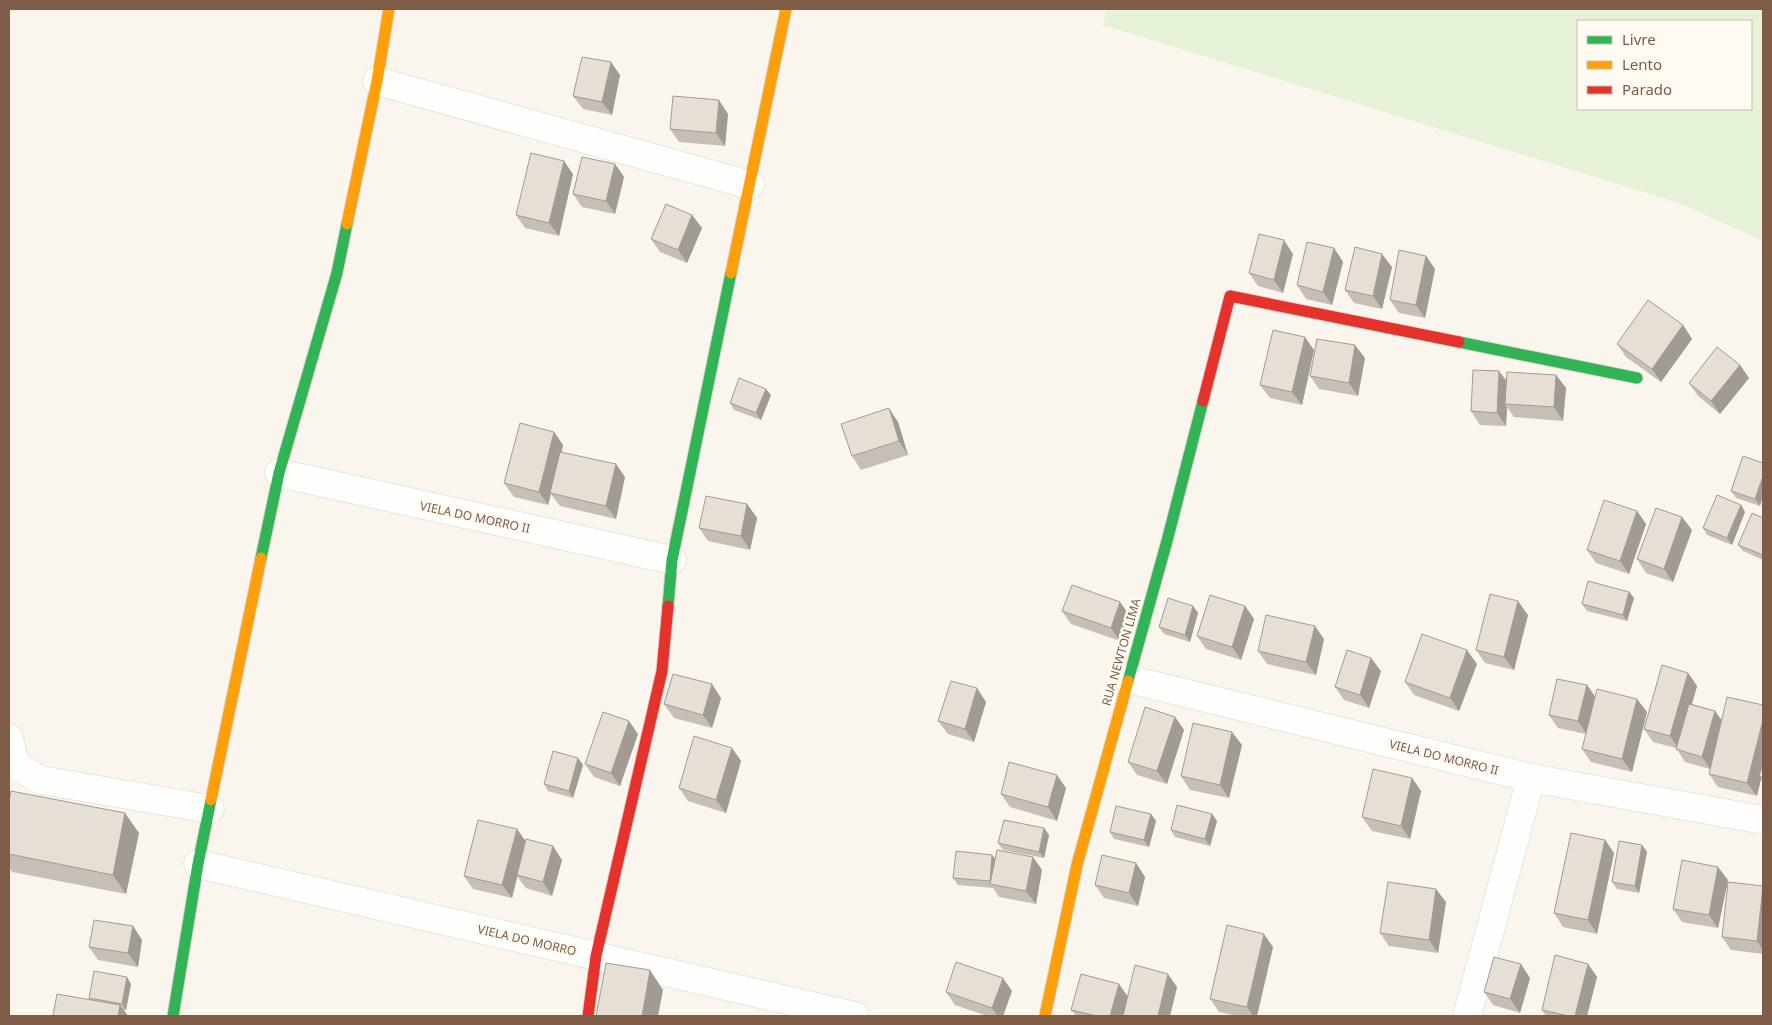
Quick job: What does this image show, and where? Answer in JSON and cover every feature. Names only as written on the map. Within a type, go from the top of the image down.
[{"type":"street","points":[[173,1016],[198,864],[279,473],[337,273],[377,81],[389,9]]},
{"type":"street","points":[[588,1016],[596,956],[662,671],[672,560],[786,9]]},
{"type":"street","points":[[377,81],[750,185]]},
{"type":"street","name":"RUA NEWTON LIMA","points":[[1045,1016],[1077,866],[1167,541],[1230,296],[1637,378]]},
{"type":"street","name":"VIELA DO MORRO II","points":[[279,473],[672,560]]},
{"type":"street","name":"VIELA DO MORRO II","points":[[1128,679],[1531,778],[1763,820]]},
{"type":"street","points":[[9,738],[15,765],[41,780],[210,809]]},
{"type":"street","points":[[1467,1016],[1531,778]]},
{"type":"street","name":"VIELA DO MORRO","points":[[198,864],[856,1016]]},
{"type":"green space","points":[[1107,9],[1763,9],[1763,241],[1679,203],[1103,25]]},
{"type":"building","points":[[582,57],[611,62],[602,102],[573,96]]},
{"type":"building","points":[[673,96],[719,100],[716,133],[670,129]]},
{"type":"building","points":[[531,153],[564,161],[549,223],[516,215]]},
{"type":"building","points":[[582,157],[615,164],[606,201],[573,194]]},
{"type":"building","points":[[666,204],[692,215],[678,250],[651,239]]},
{"type":"building","points":[[1259,234],[1284,240],[1274,280],[1249,273]]},
{"type":"building","points":[[1307,242],[1334,248],[1323,292],[1297,285]]},
{"type":"building","points":[[1355,247],[1382,254],[1373,296],[1345,290]]},
{"type":"building","points":[[1399,250],[1426,256],[1416,305],[1390,300]]},
{"type":"building","points":[[1648,300],[1683,325],[1652,369],[1617,344]]},
{"type":"building","points":[[1273,330],[1305,337],[1292,392],[1260,385]]},
{"type":"building","points":[[1317,339],[1355,345],[1349,383],[1310,376]]},
{"type":"building","points":[[1717,347],[1740,365],[1711,401],[1689,383]]},
{"type":"building","points":[[1473,370],[1499,371],[1497,413],[1471,411]]},
{"type":"building","points":[[1507,372],[1556,375],[1554,407],[1505,404]]},
{"type":"building","points":[[739,378],[766,389],[756,413],[730,403]]},
{"type":"building","points":[[889,408],[899,441],[852,456],[841,424]]},
{"type":"building","points":[[520,423],[554,432],[539,492],[504,483]]},
{"type":"building","points":[[560,452],[616,464],[606,506],[550,493]]},
{"type":"building","points":[[1743,456],[1763,463],[1763,476],[1755,499],[1731,491]]},
{"type":"building","points":[[1717,495],[1741,505],[1727,538],[1703,528]]},
{"type":"building","points":[[706,496],[747,504],[741,536],[699,528]]},
{"type":"building","points":[[1604,500],[1637,511],[1620,561],[1587,550]]},
{"type":"building","points":[[1656,508],[1682,517],[1664,569],[1637,559]]},
{"type":"building","points":[[1752,513],[1763,518],[1763,555],[1738,545]]},
{"type":"building","points":[[1588,581],[1629,592],[1623,615],[1582,604]]},
{"type":"building","points":[[1072,585],[1120,602],[1111,628],[1062,611]]},
{"type":"building","points":[[1490,594],[1518,601],[1504,657],[1476,650]]},
{"type":"building","points":[[1210,595],[1245,606],[1232,647],[1197,636]]},
{"type":"building","points":[[1168,598],[1193,606],[1185,635],[1159,627]]},
{"type":"building","points":[[1266,615],[1315,626],[1306,662],[1258,651]]},
{"type":"building","points":[[1422,634],[1467,650],[1450,698],[1405,682]]},
{"type":"building","points":[[1347,650],[1371,658],[1360,695],[1335,687]]},
{"type":"building","points":[[1662,665],[1688,673],[1670,736],[1644,729]]},
{"type":"building","points":[[673,674],[712,684],[703,715],[664,704]]},
{"type":"building","points":[[1557,679],[1587,685],[1578,721],[1549,715]]},
{"type":"building","points":[[951,681],[977,688],[965,729],[938,721]]},
{"type":"building","points":[[1597,689],[1637,699],[1622,759],[1582,749]]},
{"type":"building","points":[[1727,697],[1763,705],[1763,720],[1747,783],[1709,774]]},
{"type":"building","points":[[1689,704],[1715,711],[1702,757],[1676,749]]},
{"type":"building","points":[[1145,707],[1175,717],[1157,771],[1128,762]]},
{"type":"building","points":[[603,712],[629,721],[611,773],[585,764]]},
{"type":"building","points":[[1193,723],[1232,732],[1220,785],[1181,776]]},
{"type":"building","points":[[694,736],[732,748],[716,800],[679,788]]},
{"type":"building","points":[[553,751],[578,758],[569,791],[544,784]]},
{"type":"building","points":[[1009,762],[1057,775],[1048,807],[1001,794]]},
{"type":"building","points":[[1763,763],[1763,778],[1759,776]]},
{"type":"building","points":[[1373,769],[1412,778],[1401,826],[1362,817]]},
{"type":"building","points":[[11,791],[125,813],[113,875],[9,854],[9,801]]},
{"type":"building","points":[[1177,805],[1212,814],[1205,839],[1171,830]]},
{"type":"building","points":[[1116,806],[1151,814],[1144,840],[1110,832]]},
{"type":"building","points":[[478,820],[517,829],[502,885],[464,876]]},
{"type":"building","points":[[1004,820],[1044,828],[1039,852],[998,843]]},
{"type":"building","points":[[1571,833],[1605,840],[1588,920],[1554,913]]},
{"type":"building","points":[[526,839],[553,846],[543,882],[517,875]]},
{"type":"building","points":[[1619,841],[1642,845],[1635,886],[1612,882]]},
{"type":"building","points":[[997,850],[1033,857],[1026,891],[990,884]]},
{"type":"building","points":[[956,851],[992,855],[990,881],[953,878]]},
{"type":"building","points":[[1102,855],[1136,863],[1129,893],[1095,885]]},
{"type":"building","points":[[1682,860],[1718,867],[1709,915],[1673,909]]},
{"type":"building","points":[[1388,882],[1436,889],[1429,940],[1380,933]]},
{"type":"building","points":[[1728,882],[1763,886],[1757,941],[1722,937]]},
{"type":"building","points":[[94,920],[133,926],[128,953],[89,947]]},
{"type":"building","points":[[1227,925],[1264,934],[1247,1007],[1210,999]]},
{"type":"building","points":[[1555,955],[1588,964],[1575,1016],[1542,1010]]},
{"type":"building","points":[[1494,957],[1521,964],[1510,999],[1484,992]]},
{"type":"building","points":[[956,962],[1003,978],[992,1008],[946,992]]},
{"type":"building","points":[[606,963],[650,970],[642,1016],[596,1016]]},
{"type":"building","points":[[1135,965],[1168,974],[1158,1016],[1123,1016]]},
{"type":"building","points":[[94,971],[127,977],[122,1004],[89,998]]},
{"type":"building","points":[[1081,974],[1119,984],[1110,1016],[1097,1016],[1071,1010]]},
{"type":"building","points":[[57,994],[120,1005],[118,1016],[53,1016]]},
{"type":"traffic: fast","points":[[261,558],[279,473],[337,273],[347,224]]},
{"type":"traffic: fast","points":[[668,606],[672,560],[731,273]]},
{"type":"traffic: fast","points":[[1459,342],[1637,378]]},
{"type":"traffic: fast","points":[[1128,681],[1203,401]]},
{"type":"traffic: fast","points":[[173,1016],[198,864],[211,800]]},
{"type":"traffic: slow","points":[[347,224],[377,81],[389,9]]},
{"type":"traffic: slow","points":[[731,273],[786,9]]},
{"type":"traffic: slow","points":[[211,800],[261,558]]},
{"type":"traffic: slow","points":[[1045,1016],[1077,865],[1128,681]]},
{"type":"traffic: jam","points":[[1203,401],[1230,296],[1459,342]]},
{"type":"traffic: jam","points":[[588,1016],[596,956],[662,671],[668,606]]}]
